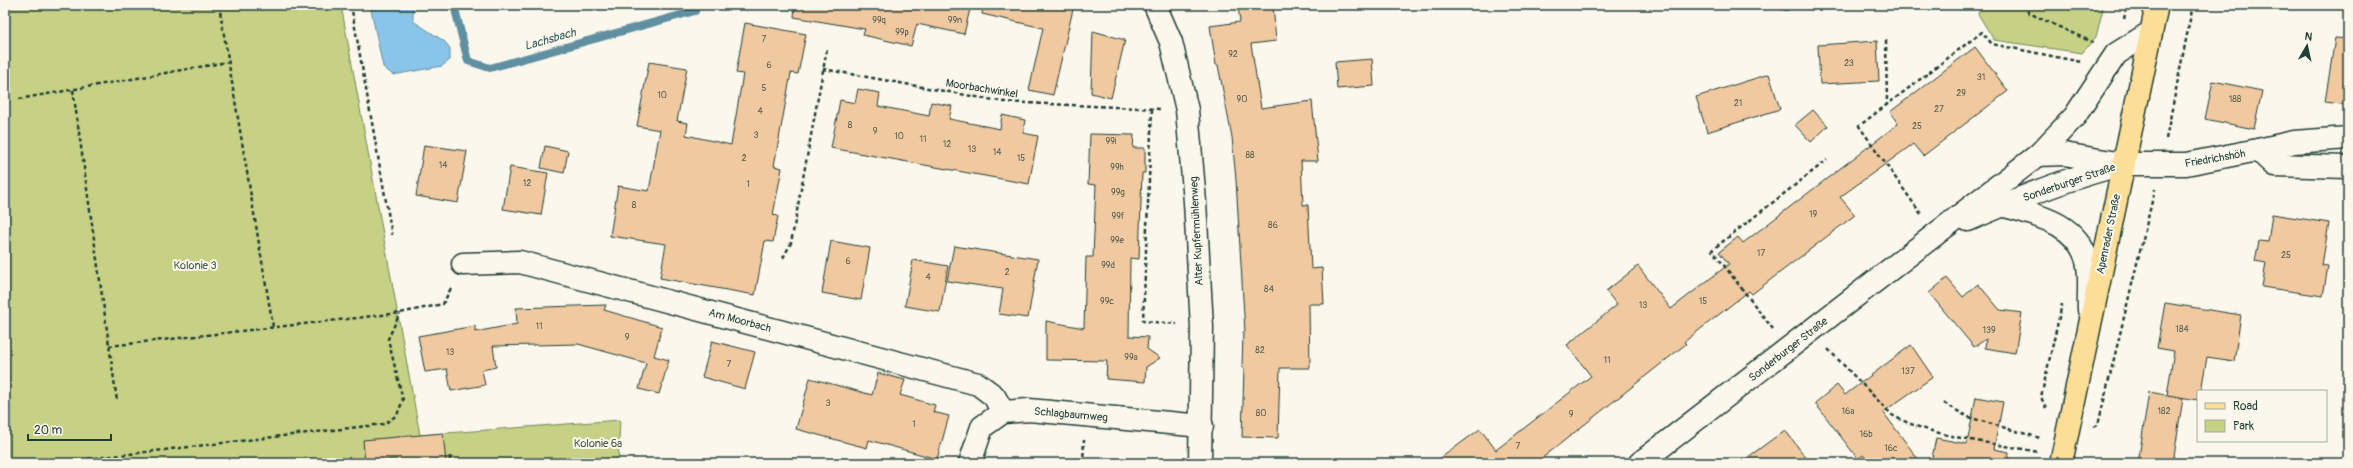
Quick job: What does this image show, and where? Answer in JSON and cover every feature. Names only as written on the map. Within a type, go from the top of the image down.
[{"type":"main road","name":"Apenrader Straße","points":[[2062,455],[2157,5]]},
{"type":"street","name":"Alter Kupfermühlenweg","points":[[1154,5],[1171,42],[1187,110],[1195,202],[1202,327],[1202,426],[1200,463]]},
{"type":"street","name":"Sonderburger Straße","points":[[1640,463],[2038,156],[2075,116],[2116,54],[2151,32]]},
{"type":"street","points":[[2258,150],[2294,142],[2348,138]]},
{"type":"street","name":"Friedrichshöh","points":[[2123,164],[2186,164],[2258,150],[2274,165],[2348,167]]},
{"type":"street","name":"Sonderburger Straße","points":[[2038,156],[2064,154],[2123,164]]},
{"type":"street","name":"Sonderburger Straße","points":[[1936,235],[2002,205],[2089,173],[2123,164]]},
{"type":"street","name":"Sonderburger Straße","points":[[2002,205],[2051,220],[2077,238],[2087,261],[2089,323]]},
{"type":"street","name":"Am Moorbach","points":[[463,264],[520,262],[978,384],[994,396],[1003,412]]},
{"type":"street","name":"Schlagbaumweg","points":[[1003,412],[1029,410],[1202,426]]},
{"type":"street","points":[[970,463],[982,427],[1003,412]]},
{"type":"path","points":[[219,5],[227,62],[273,327]]},
{"type":"path","points":[[351,5],[392,235]]},
{"type":"path","points":[[2023,5],[2029,13],[2116,54]]},
{"type":"path","points":[[2062,455],[2098,425],[2162,164],[2193,5]]},
{"type":"path","points":[[1936,235],[1859,126],[1982,32],[1992,44],[2075,60],[2104,72]]},
{"type":"path","points":[[1886,40],[1887,104]]},
{"type":"path","points":[[783,258],[791,243],[827,49]]},
{"type":"path","points":[[19,99],[227,62]]},
{"type":"path","name":"Moorbachwinkel","points":[[823,69],[1004,102],[1187,110]]},
{"type":"path","points":[[73,90],[117,401]]},
{"type":"path","points":[[1152,109],[1143,321],[1174,324]]},
{"type":"path","points":[[1788,348],[1712,250],[1827,160]]},
{"type":"path","points":[[109,346],[400,313],[443,304],[463,264]]},
{"type":"path","points":[[53,463],[384,424],[397,415],[403,400],[388,339],[400,313]]},
{"type":"path","points":[[1837,358],[1892,415],[1905,422],[1928,429],[2016,447]]},
{"type":"path","points":[[1944,404],[1968,417],[2019,430]]},
{"type":"path","points":[[450,456],[450,463]]},
{"type":"green space","name":"Kolonie 3","points":[[5,5],[341,5],[420,435],[620,420],[618,463],[5,463]]},
{"type":"green space","points":[[1981,5],[2104,5],[2096,37],[2082,53],[1994,40],[1978,14]]},
{"type":"water","points":[[370,5],[413,5],[413,21],[444,41],[450,48],[450,60],[442,66],[393,75],[383,67]]},
{"type":"building","points":[[795,5],[971,5],[964,34],[917,24],[911,46],[863,35],[865,29],[794,17]]},
{"type":"building","points":[[983,5],[1074,5],[1053,95],[1029,90],[1043,28],[982,14]]},
{"type":"building","points":[[1238,5],[1273,5],[1276,41],[1251,44],[1261,108],[1312,101],[1318,161],[1301,161],[1303,205],[1308,205],[1311,269],[1322,268],[1324,304],[1309,304],[1310,368],[1280,368],[1278,438],[1242,437],[1244,368],[1242,368],[1243,332],[1245,332],[1236,180],[1232,137],[1218,65],[1216,65],[1210,26],[1240,22]]},
{"type":"building","points":[[745,23],[806,34],[798,74],[791,73],[774,166],[782,168],[773,215],[778,216],[773,242],[765,241],[755,295],[660,278],[666,244],[610,236],[618,186],[649,191],[660,130],[637,126],[649,62],[687,68],[677,121],[688,123],[686,135],[731,145],[743,74],[736,73]]},
{"type":"building","points":[[1093,31],[1125,40],[1111,98],[1091,93]]},
{"type":"building","points":[[2335,38],[2348,39],[2348,105],[2325,102]]},
{"type":"building","points":[[1877,41],[1879,81],[1820,84],[1818,45]]},
{"type":"building","points":[[1975,47],[2008,91],[1923,156],[1913,144],[1840,197],[1855,215],[1752,294],[1749,291],[1684,342],[1686,344],[1536,463],[1434,463],[1480,429],[1496,450],[1591,376],[1567,345],[1617,305],[1606,291],[1638,266],[1671,309],[1729,264],[1719,252],[1738,237],[1743,243],[1898,124],[1890,112]]},
{"type":"building","points":[[1372,59],[1374,86],[1337,89],[1335,62]]},
{"type":"building","points":[[1769,74],[1780,109],[1707,132],[1696,97]]},
{"type":"building","points":[[2213,81],[2262,91],[2254,129],[2205,119]]},
{"type":"building","points":[[858,89],[880,93],[878,106],[929,116],[931,102],[952,106],[949,119],[1000,129],[1002,115],[1025,120],[1023,133],[1038,136],[1029,184],[831,148],[840,100],[855,103]]},
{"type":"building","points":[[1813,110],[1828,126],[1811,142],[1795,125]]},
{"type":"building","points":[[1090,134],[1134,135],[1133,148],[1145,148],[1145,173],[1142,173],[1139,259],[1130,258],[1129,336],[1148,337],[1147,349],[1160,358],[1146,367],[1145,382],[1106,379],[1107,361],[1046,360],[1046,321],[1084,328],[1086,257],[1093,257],[1096,185],[1088,184]]},
{"type":"building","points":[[424,145],[467,151],[458,203],[416,196]]},
{"type":"building","points":[[545,146],[568,151],[564,173],[541,168]]},
{"type":"building","points":[[510,167],[548,173],[541,215],[503,209]]},
{"type":"building","points":[[2272,214],[2329,223],[2322,265],[2328,266],[2323,296],[2262,287],[2266,263],[2255,261],[2259,241],[2268,242]]},
{"type":"building","points":[[831,241],[870,248],[861,300],[822,293]]},
{"type":"building","points":[[954,246],[1038,259],[1028,318],[999,314],[1003,289],[947,281]]},
{"type":"building","points":[[913,260],[948,266],[940,312],[905,306]]},
{"type":"building","points":[[1947,278],[1963,297],[1978,284],[2000,310],[2022,313],[2015,353],[1985,348],[1986,339],[1974,347],[1929,293]]},
{"type":"building","points":[[2165,303],[2241,315],[2234,361],[2207,357],[2201,390],[2197,390],[2197,400],[2167,395],[2174,351],[2157,348]]},
{"type":"building","points":[[606,305],[604,310],[662,327],[654,356],[669,360],[659,394],[639,389],[646,363],[578,344],[493,346],[496,367],[482,370],[485,385],[451,391],[447,369],[425,372],[418,336],[475,326],[475,332],[517,324],[516,308]]},
{"type":"building","points":[[712,341],[755,352],[745,389],[702,377]]},
{"type":"building","points":[[1911,345],[1933,377],[1883,412],[1921,463],[1869,463],[1863,455],[1858,459],[1815,403],[1837,385],[1845,395]]},
{"type":"building","points":[[878,373],[905,380],[900,395],[935,405],[933,412],[949,416],[937,459],[869,440],[867,448],[796,429],[810,378],[872,395]]},
{"type":"building","points":[[2149,392],[2183,398],[2173,463],[2138,463]]},
{"type":"building","points":[[1976,397],[2003,402],[1994,449],[2009,452],[2008,463],[1931,463],[1936,438],[1967,444]]},
{"type":"building","points":[[1785,430],[1810,463],[1740,463]]},
{"type":"building","points":[[443,433],[446,463],[422,463],[422,460],[396,463],[396,459],[365,462],[363,440]]},
{"type":"waterway","name":"Lachsbach","points":[[454,5],[468,61],[490,68],[695,11]]},
{"type":"waterway","name":"Lachsbach","points":[[1779,5],[1786,7]]},
{"type":"park label","name":"Kolonie 6a","points":[[598,443]]}]
